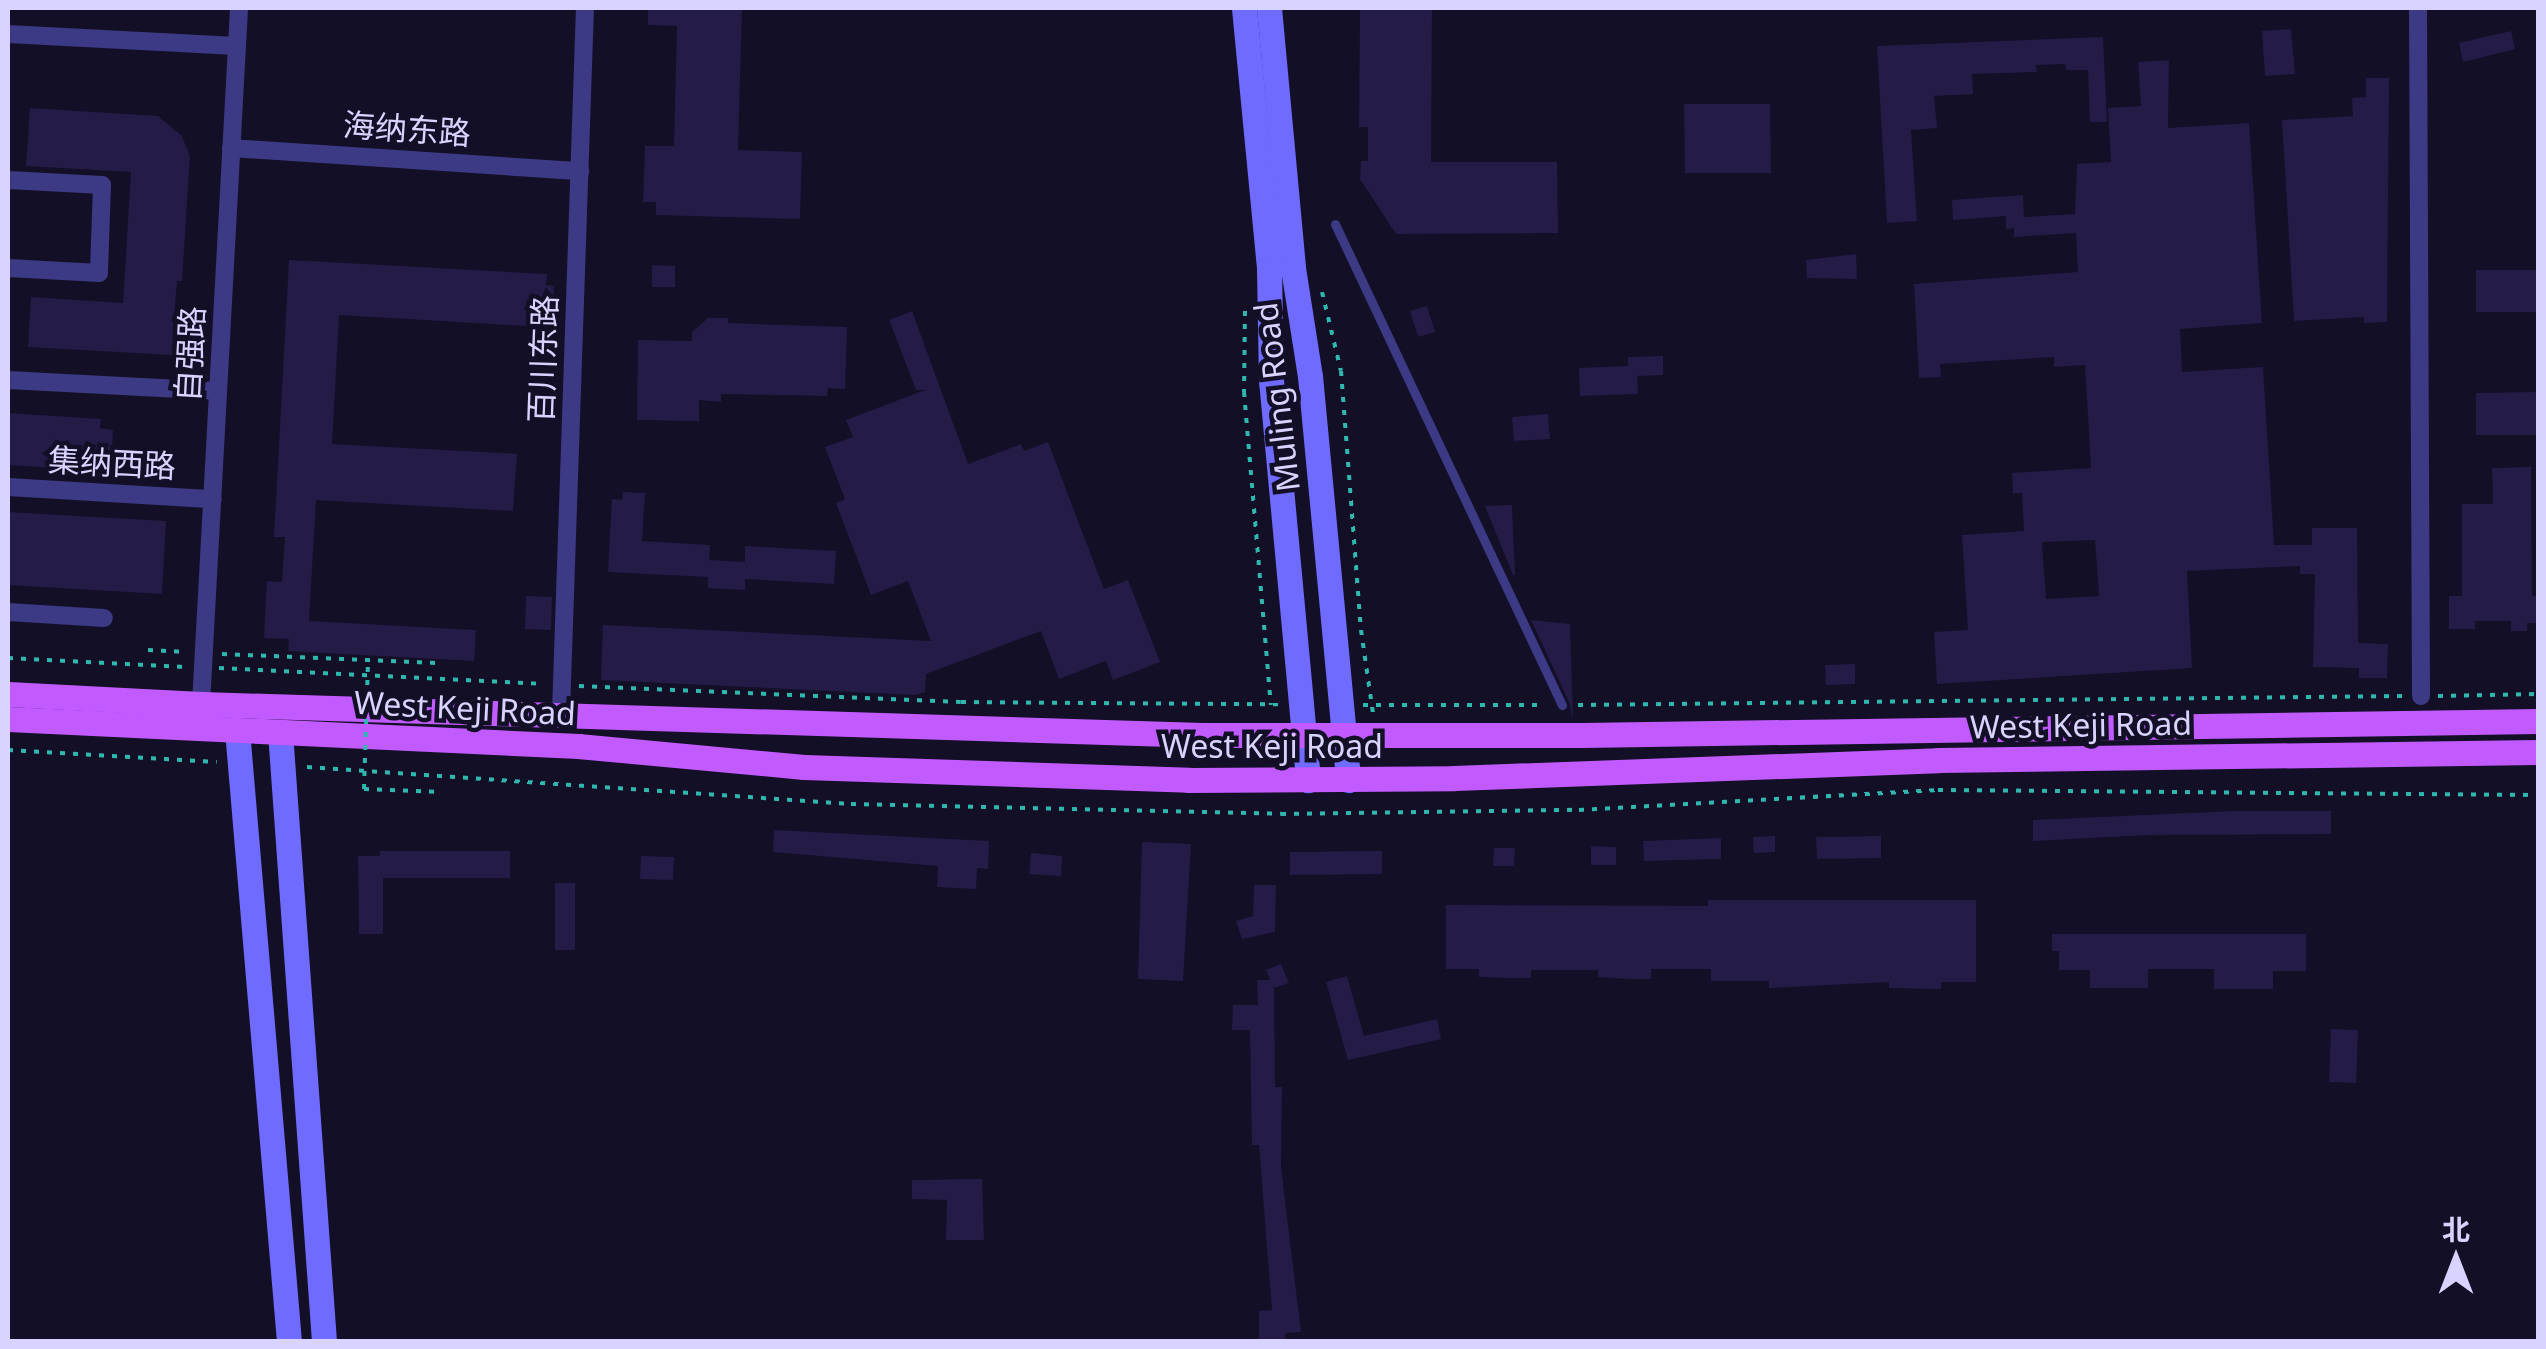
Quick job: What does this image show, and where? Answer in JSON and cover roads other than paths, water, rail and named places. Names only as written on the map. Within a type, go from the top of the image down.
[{"type":"main road","name":"West Keji Road","points":[[8,694],[201,704],[1304,735],[2538,721]]},
{"type":"main road","name":"West Keji Road","points":[[8,719],[578,746],[804,766],[1308,780],[1938,760],[2538,752]]},
{"type":"street","name":"自强路","points":[[201,704],[240,8]]},
{"type":"street","name":"百川东路","points":[[561,712],[585,8]]},
{"type":"street","name":"Muling Road","points":[[1244,8],[1269,268],[1271,380],[1308,780]]},
{"type":"street","name":"Muling Road","points":[[1269,8],[1293,268],[1310,376],[1348,780]]},
{"type":"street","points":[[2418,8],[2421,696]]},
{"type":"street","points":[[8,34],[237,46]]},
{"type":"street","name":"海纳东路","points":[[231,148],[580,171]]},
{"type":"street","points":[[8,180],[102,185],[98,273],[8,268]]},
{"type":"street","points":[[8,380],[218,391]]},
{"type":"street","name":"集纳西路","points":[[8,487],[213,498]]},
{"type":"street","points":[[8,612],[104,618]]},
{"type":"street","points":[[237,730],[288,1342]]},
{"type":"street","points":[[280,732],[324,1342]]},
{"type":"lane","points":[[1335,224],[1562,705]]}]
